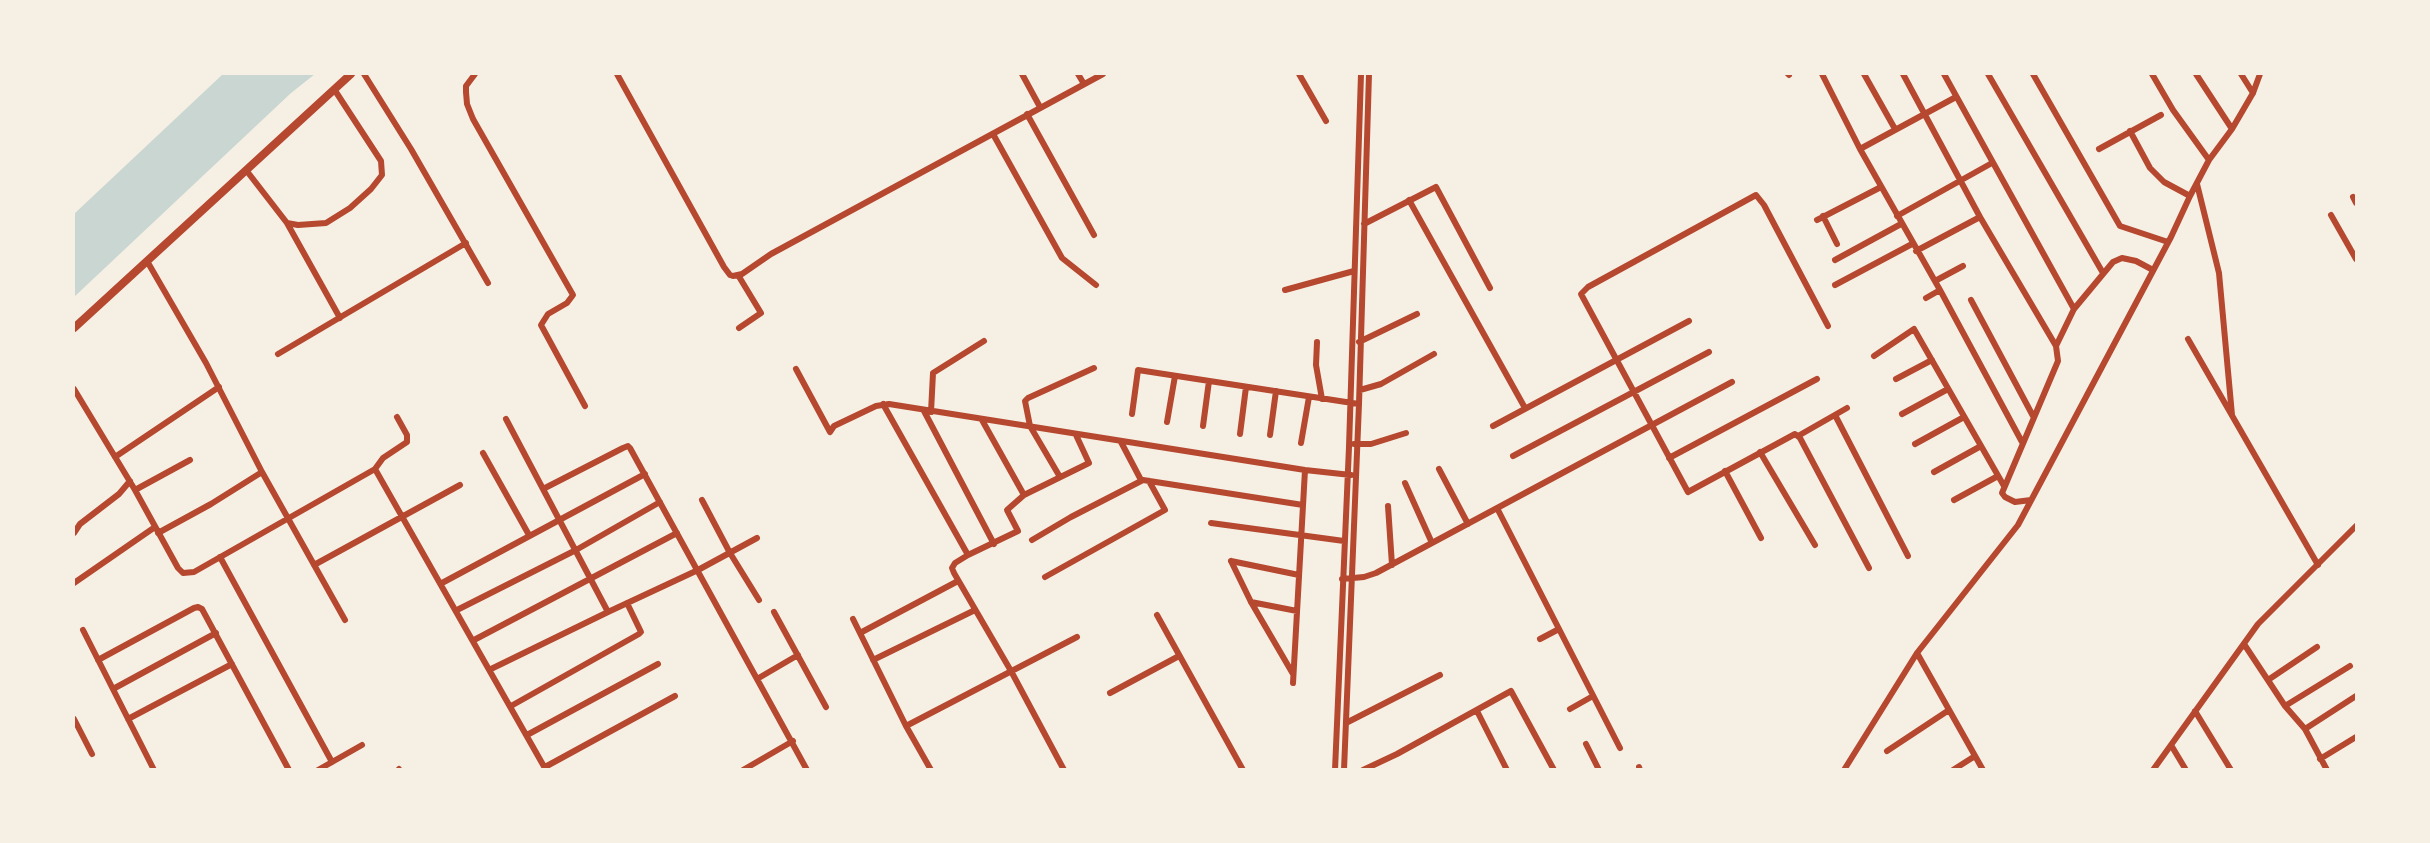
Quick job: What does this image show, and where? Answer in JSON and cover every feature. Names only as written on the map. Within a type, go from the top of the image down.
[{"type":"street","points":[[74,328],[351,74]]},
{"type":"street","points":[[364,74],[488,283]]},
{"type":"street","points":[[475,74],[470,79],[466,92],[473,119],[573,295],[568,303],[548,314],[541,325],[585,406]]},
{"type":"street","points":[[617,74],[730,275],[738,275],[771,254],[1103,74]]},
{"type":"street","points":[[1022,74],[1040,107]]},
{"type":"street","points":[[1078,74],[1084,84]]},
{"type":"street","points":[[1299,74],[1326,121]]},
{"type":"street","points":[[1333,769],[1348,474],[1361,74]]},
{"type":"street","points":[[1344,769],[1360,390],[1369,74]]},
{"type":"street","points":[[1822,74],[1860,149],[2022,442]]},
{"type":"street","points":[[1864,74],[1895,129]]},
{"type":"street","points":[[1903,74],[1959,180],[2056,346],[2058,361],[2002,493],[2015,502],[2031,500]]},
{"type":"street","points":[[1944,74],[2074,309]]},
{"type":"street","points":[[1988,74],[2103,273]]},
{"type":"street","points":[[2033,74],[2119,226],[2168,242]]},
{"type":"street","points":[[2152,74],[2173,110],[2209,160]]},
{"type":"street","points":[[2196,74],[2232,129]]},
{"type":"street","points":[[2241,74],[2253,93]]},
{"type":"street","points":[[1844,769],[1917,653],[2018,525],[2209,160],[2232,129],[2253,93],[2260,74]]},
{"type":"street","points":[[287,223],[326,223],[350,208],[382,175],[383,169],[377,154],[334,89]]},
{"type":"street","points":[[1860,149],[1956,97]]},
{"type":"street","points":[[1027,114],[1094,235]]},
{"type":"street","points":[[2099,149],[2161,115]]},
{"type":"street","points":[[1358,127],[1368,127]]},
{"type":"street","points":[[2130,131],[2150,168],[2164,182],[2190,196]]},
{"type":"street","points":[[993,134],[1062,258],[1096,285]]},
{"type":"street","points":[[1897,216],[1992,163]]},
{"type":"street","points":[[246,170],[287,223],[340,317]]},
{"type":"street","points":[[2197,183],[2219,272],[2232,417]]},
{"type":"street","points":[[1838,244],[1820,218],[1881,187]]},
{"type":"street","points":[[1364,225],[1433,188],[1437,189],[1490,288]]},
{"type":"street","points":[[1828,326],[1764,205],[1756,195],[1583,291],[1581,297],[1688,492],[1791,435],[1798,436],[1847,408]]},
{"type":"street","points":[[1409,200],[1525,408]]},
{"type":"street","points":[[1356,212],[1365,213]]},
{"type":"street","points":[[2331,215],[2357,259]]},
{"type":"street","points":[[1835,285],[1980,217]]},
{"type":"street","points":[[1835,260],[1901,224]]},
{"type":"street","points":[[278,354],[466,243]]},
{"type":"street","points":[[2056,346],[2074,309],[2113,262],[2122,258],[2136,261],[2153,270]]},
{"type":"street","points":[[146,261],[219,387],[262,472],[345,621]]},
{"type":"street","points":[[1935,281],[1963,266]]},
{"type":"street","points":[[738,275],[761,313],[738,328]]},
{"type":"street","points":[[1284,290],[1353,275],[1363,278]]},
{"type":"street","points":[[1926,298],[1940,290]]},
{"type":"street","points":[[1971,300],[2033,416]]},
{"type":"street","points":[[1351,345],[1417,314]]},
{"type":"street","points":[[1493,426],[1689,321]]},
{"type":"street","points":[[1874,356],[1914,329],[2004,486]]},
{"type":"street","points":[[2188,339],[2318,565]]},
{"type":"street","points":[[984,341],[933,373],[927,411],[994,544]]},
{"type":"street","points":[[1317,342],[1316,365],[1322,399]]},
{"type":"street","points":[[1513,456],[1709,352]]},
{"type":"street","points":[[1360,390],[1381,384],[1434,354]]},
{"type":"street","points":[[1896,379],[1932,360]]},
{"type":"street","points":[[1060,477],[1030,426],[1024,407],[1028,398],[1094,368]]},
{"type":"street","points":[[796,369],[830,432],[834,426],[883,404],[1305,470],[1356,475]]},
{"type":"street","points":[[1132,414],[1138,370],[1359,404]]},
{"type":"street","points":[[1167,422],[1175,376]]},
{"type":"street","points":[[1670,458],[1817,379]]},
{"type":"street","points":[[1203,426],[1209,381]]},
{"type":"street","points":[[1342,579],[1372,575],[1392,565],[1732,382]]},
{"type":"street","points":[[115,457],[219,387]]},
{"type":"street","points":[[1240,434],[1246,387]]},
{"type":"street","points":[[74,389],[183,573],[194,572],[375,469],[383,458],[407,442],[407,435],[397,417]]},
{"type":"street","points":[[1902,414],[1948,389]]},
{"type":"street","points":[[1270,435],[1276,391]]},
{"type":"street","points":[[1301,443],[1309,397]]},
{"type":"street","points":[[883,404],[968,555]]},
{"type":"street","points":[[1835,415],[1908,556]]},
{"type":"street","points":[[1915,444],[1964,417]]},
{"type":"street","points":[[506,419],[608,612]]},
{"type":"street","points":[[982,419],[1024,495]]},
{"type":"street","points":[[1349,443],[1383,441],[1406,433]]},
{"type":"street","points":[[1063,769],[952,568],[968,555],[1018,531],[1007,511],[1024,495],[1089,463],[1076,435]]},
{"type":"street","points":[[1798,436],[1869,568]]},
{"type":"street","points":[[1121,442],[1141,480]]},
{"type":"street","points":[[543,489],[628,446],[807,769]]},
{"type":"street","points":[[1934,472],[1981,446]]},
{"type":"street","points":[[1760,452],[1815,545]]},
{"type":"street","points":[[483,453],[529,535]]},
{"type":"street","points":[[135,490],[190,460]]},
{"type":"street","points":[[375,469],[546,768],[675,696]]},
{"type":"street","points":[[1439,469],[1468,524]]},
{"type":"street","points":[[1299,575],[1231,561],[1294,679],[1305,470]]},
{"type":"street","points":[[1725,471],[1761,538]]},
{"type":"street","points":[[74,583],[156,530],[211,504],[262,472]]},
{"type":"street","points":[[442,583],[645,474]]},
{"type":"street","points":[[1954,500],[1998,476]]},
{"type":"street","points":[[1032,540],[1141,480],[1303,505]]},
{"type":"street","points":[[74,533],[80,524],[119,494],[130,481]]},
{"type":"street","points":[[1045,577],[1165,510],[1149,481]]},
{"type":"street","points":[[1405,483],[1432,543]]},
{"type":"street","points":[[314,565],[460,485]]},
{"type":"street","points":[[702,500],[730,553],[760,600]]},
{"type":"street","points":[[457,610],[576,550],[660,502]]},
{"type":"street","points":[[1388,506],[1392,565]]},
{"type":"street","points":[[1497,508],[1620,748]]},
{"type":"street","points":[[1211,523],[1344,541]]},
{"type":"street","points":[[2153,769],[2258,624],[2357,526]]},
{"type":"street","points":[[474,640],[677,533]]},
{"type":"street","points":[[491,669],[698,570],[757,538]]},
{"type":"street","points":[[220,557],[332,762]]},
{"type":"street","points":[[860,633],[958,581]]},
{"type":"street","points":[[1251,602],[1297,611]]},
{"type":"street","points":[[511,706],[639,634],[641,632],[626,603]]},
{"type":"street","points":[[98,660],[198,607],[202,609],[289,769]]},
{"type":"street","points":[[873,660],[975,610]]},
{"type":"street","points":[[774,612],[826,707]]},
{"type":"street","points":[[1157,615],[1243,769]]},
{"type":"street","points":[[853,619],[906,726],[931,769]]},
{"type":"street","points":[[1540,639],[1559,629]]},
{"type":"street","points":[[82,630],[154,769]]},
{"type":"street","points":[[113,689],[216,634]]},
{"type":"street","points":[[906,726],[1077,637]]},
{"type":"street","points":[[1340,644],[1349,644]]},
{"type":"street","points":[[2244,644],[2285,706],[2305,729],[2327,769]]},
{"type":"street","points":[[2268,680],[2317,647]]},
{"type":"street","points":[[1917,653],[1983,769]]},
{"type":"street","points":[[757,679],[798,655]]},
{"type":"street","points":[[1110,693],[1179,656]]},
{"type":"street","points":[[128,719],[232,664]]},
{"type":"street","points":[[527,735],[658,664]]},
{"type":"street","points":[[2285,706],[2350,666]]},
{"type":"street","points":[[1337,716],[1347,719],[1440,675]]},
{"type":"street","points":[[1363,769],[1511,691],[1554,769]]},
{"type":"street","points":[[1570,709],[1593,696]]},
{"type":"street","points":[[2305,729],[2357,696]]},
{"type":"street","points":[[1887,751],[1949,710]]},
{"type":"street","points":[[1476,711],[1507,769]]},
{"type":"street","points":[[2196,711],[2231,769]]},
{"type":"street","points":[[74,719],[92,754]]},
{"type":"street","points":[[2320,760],[2357,737]]},
{"type":"street","points":[[743,769],[793,741]]},
{"type":"street","points":[[1586,744],[1599,769]]},
{"type":"street","points":[[318,769],[362,745]]},
{"type":"street","points":[[2171,745],[2186,769]]},
{"type":"street","points":[[1953,769],[1975,756]]},
{"type":"shaded area","points":[[223,74],[315,74],[291,93],[74,297],[74,214]]}]
